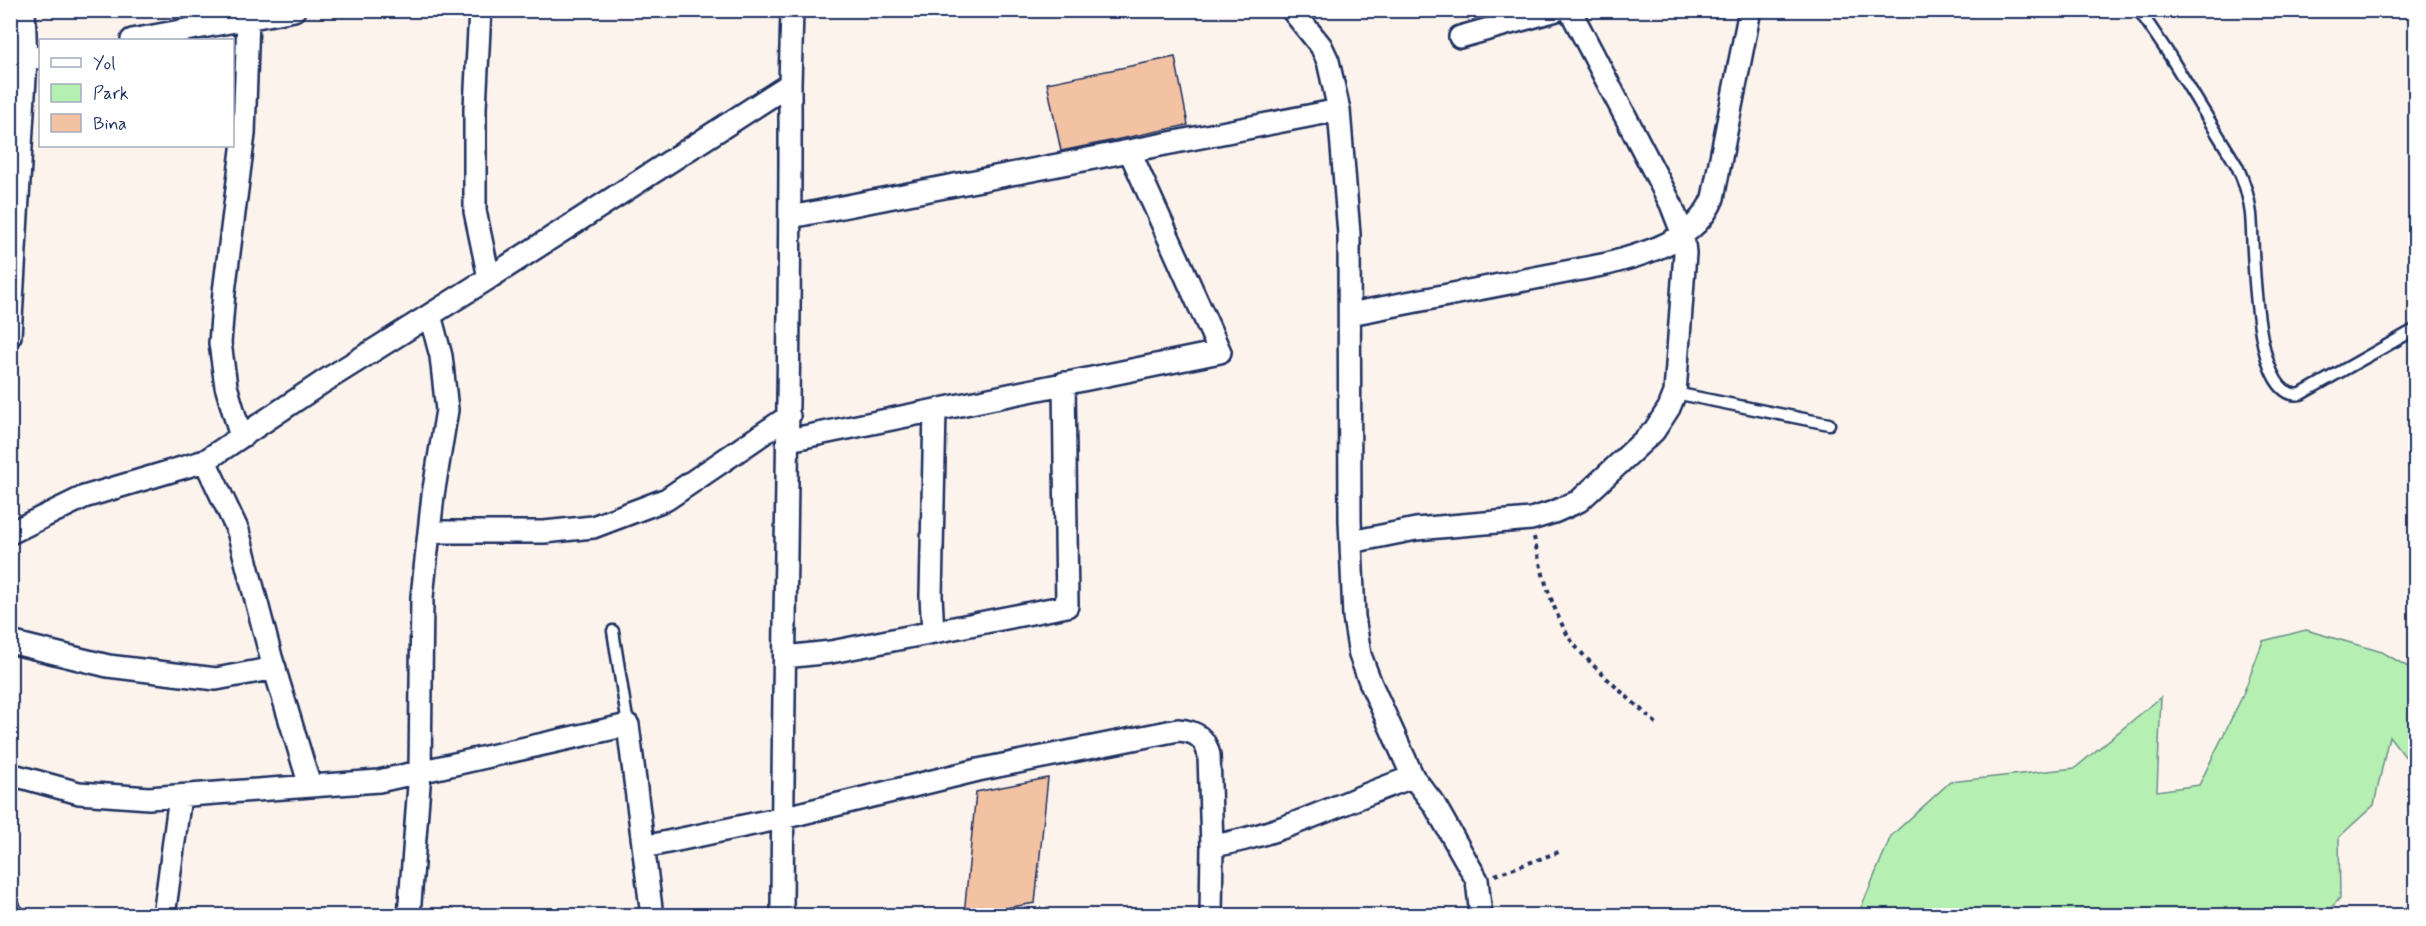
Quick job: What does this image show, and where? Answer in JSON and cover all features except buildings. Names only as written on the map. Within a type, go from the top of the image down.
[{"type":"street","points":[[10,336],[14,227],[33,59],[24,10]]},
{"type":"street","points":[[138,39],[294,10]]},
{"type":"street","points":[[480,10],[475,211],[489,278]]},
{"type":"street","points":[[782,915],[792,10]]},
{"type":"street","points":[[1292,10],[1320,46],[1328,61],[1340,110],[1349,234],[1351,542],[1354,617],[1360,655],[1413,777],[1434,804],[1477,880],[1481,915]]},
{"type":"street","points":[[1460,37],[1557,10]]},
{"type":"street","points":[[1351,542],[1445,525],[1531,519],[1579,501],[1654,431],[1664,418],[1676,393],[1684,270],[1683,235],[1671,204],[1570,10]]},
{"type":"street","points":[[1350,314],[1607,264],[1648,252],[1683,235],[1699,222],[1713,198],[1750,10]]},
{"type":"street","points":[[241,437],[226,386],[220,343],[224,292],[244,134],[248,19]]},
{"type":"street","points":[[10,533],[84,497],[205,461],[323,382],[790,84]]},
{"type":"street","points":[[791,217],[1340,110]]},
{"type":"street","points":[[789,440],[1220,352],[1130,152]]},
{"type":"street","points":[[409,915],[420,772],[422,597],[447,410],[441,356],[430,315]]},
{"type":"street","points":[[785,657],[831,652],[1067,606],[1064,383]]},
{"type":"street","points":[[933,632],[931,596],[935,410]]},
{"type":"street","points":[[429,532],[544,532],[593,527],[667,499],[789,416]]},
{"type":"street","points":[[205,461],[238,531],[310,786]]},
{"type":"street","points":[[10,642],[108,666],[216,679],[275,668]]},
{"type":"street","points":[[10,774],[79,793],[149,798],[379,782],[628,725],[652,915]]},
{"type":"street","points":[[644,848],[782,818],[978,770],[1178,730],[1188,730],[1202,739],[1209,755],[1212,846],[1211,915]]},
{"type":"street","points":[[1212,846],[1255,838],[1280,830],[1367,792],[1413,777]]},
{"type":"street","points":[[164,915],[180,796]]},
{"type":"street","points":[[10,911],[14,915]]},
{"type":"lane","points":[[2139,10],[2168,52],[2238,166],[2244,181],[2251,213],[2259,318],[2265,350],[2277,385],[2286,393],[2301,394],[2415,329]]},
{"type":"lane","points":[[1676,393],[1829,424]]},
{"type":"lane","points":[[613,631],[628,725]]},
{"type":"path","points":[[1531,519],[1538,558],[1546,585],[1557,613],[1576,647],[1658,725]]},
{"type":"path","points":[[1477,880],[1519,868],[1559,852]]},
{"type":"green space","points":[[2306,630],[2382,652],[2415,671],[2415,769],[2389,736],[2374,805],[2339,837],[2340,898],[2325,915],[1858,915],[1891,836],[1950,782],[2075,768],[2161,697],[2157,791],[2199,785],[2242,697],[2263,641]]}]
